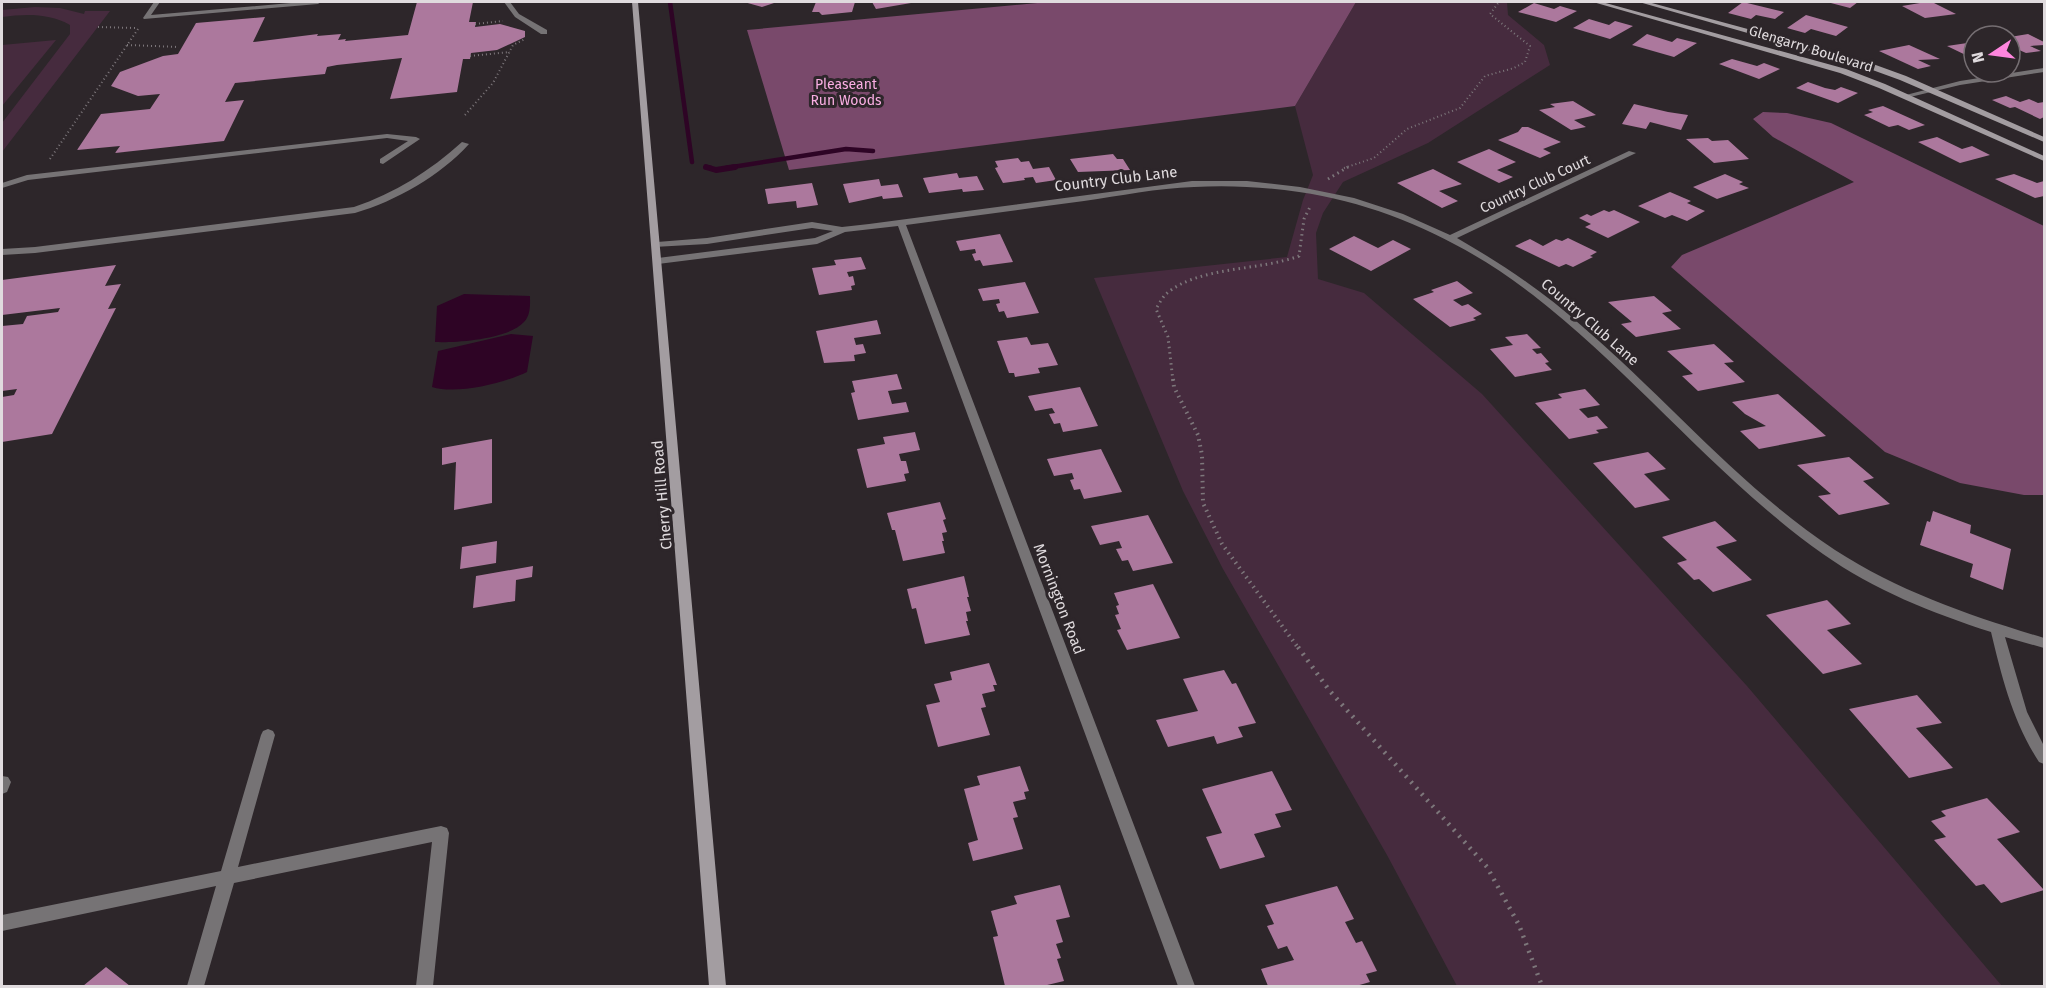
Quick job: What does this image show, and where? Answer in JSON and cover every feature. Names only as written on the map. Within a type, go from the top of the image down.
[{"type":"main road","name":"Cherry Hill Road","points":[[635,2],[718,987]]},
{"type":"main road","name":"Glengarry Boulevard","points":[[1596,2],[1607,3],[1822,64],[1906,96],[2044,159]]},
{"type":"main road","name":"Glengarry Boulevard","points":[[1642,2],[1837,55],[1931,90],[2044,140]]},
{"type":"street","points":[[146,18],[157,2]]},
{"type":"street","points":[[146,18],[318,2]]},
{"type":"street","points":[[507,2],[515,15],[544,32]]},
{"type":"street","points":[[1906,96],[1970,81],[2044,70]]},
{"type":"street","points":[[2,186],[38,177],[387,136],[416,139],[383,161]]},
{"type":"street","points":[[2,252],[355,210],[403,191],[447,161],[465,144]]},
{"type":"street","name":"Country Club Court","points":[[1450,238],[1632,153]]},
{"type":"street","name":"Country Club Lane","points":[[657,245],[707,241],[812,225],[842,230],[1192,184],[1260,184],[1317,192],[1378,207],[1406,217],[1450,238],[1513,277],[1579,328],[1731,475],[1822,547],[1884,583],[1933,606],[1996,630],[2044,643]]},
{"type":"street","name":"Mornington Road","points":[[901,223],[1186,987]]},
{"type":"street","name":"Country Club Lane","points":[[658,261],[817,241],[842,230]]},
{"type":"street","points":[[1996,630],[2013,694],[2023,719],[2044,758]]},
{"type":"street","points":[[196,987],[268,735]]},
{"type":"street","points":[[2,923],[441,833],[425,987]]},
{"type":"path","points":[[1499,2],[1490,14],[1495,20],[1523,38],[1530,46],[1529,57],[1525,63],[1484,76],[1477,84],[1469,101],[1459,109],[1402,132],[1371,160],[1332,174],[1317,192],[1304,219],[1299,256],[1289,261],[1236,270],[1187,283],[1160,298],[1156,309],[1168,337],[1174,387],[1198,435],[1202,455],[1203,503],[1222,544],[1308,663],[1487,867],[1507,897],[1516,916],[1542,987]]},
{"type":"path","points":[[38,177],[146,18]]},
{"type":"path","points":[[476,24],[504,21]]},
{"type":"path","points":[[98,27],[139,28]]},
{"type":"path","points":[[465,115],[493,83],[513,45],[526,38],[529,33]]},
{"type":"path","points":[[127,45],[179,47]]},
{"type":"path","points":[[470,56],[510,52]]},
{"type":"shaded area","points":[[1356,2],[1507,2],[1508,15],[1544,45],[1550,65],[1428,143],[1343,182],[1323,213],[1316,233],[1318,279],[1364,293],[1482,394],[1747,686],[2002,986],[1457,986],[1387,855],[1223,569],[1183,491],[1094,278],[1287,257],[1303,200],[1313,175],[1295,106]]},
{"type":"shaded area","points":[[35,7],[60,8],[84,14],[85,11],[110,11],[2,152],[2,123],[70,34],[70,25],[54,18],[28,15],[2,17],[2,10]]},
{"type":"shaded area","points":[[56,40],[2,106],[2,45]]},
{"type":"shaded area","points":[[464,294],[530,296],[529,313],[517,328],[495,336],[468,341],[435,342],[437,306]]},
{"type":"shaded area","points":[[511,334],[533,336],[527,372],[480,387],[454,390],[432,387],[438,351]]},
{"type":"green space","name":"Pleaseant Run Woods","points":[[1048,2],[1356,2],[1295,106],[789,170],[747,30]]},
{"type":"green space","points":[[1763,112],[1787,113],[1831,123],[2044,226],[2044,495],[2024,495],[1960,483],[1885,452],[1671,267],[1682,255],[1854,182],[1773,137],[1753,119]]},
{"type":"building","points":[[417,2],[473,2],[469,22],[476,22],[475,27],[500,24],[525,31],[525,37],[497,50],[471,53],[470,59],[463,59],[457,92],[390,99],[402,58],[337,65],[327,67],[325,74],[235,83],[225,102],[244,100],[224,141],[115,153],[120,146],[77,150],[101,114],[150,109],[160,94],[138,96],[111,86],[120,72],[163,56],[178,54],[196,23],[265,17],[253,42],[318,34],[317,36],[341,34],[338,40],[346,39],[345,41],[408,35]]},
{"type":"building","points":[[744,2],[777,2],[762,7]]},
{"type":"building","points":[[816,2],[855,2],[852,12],[822,15],[819,12],[812,12]]},
{"type":"building","points":[[872,2],[911,2],[911,3],[876,9]]},
{"type":"building","points":[[1743,2],[1784,12],[1775,19],[1756,15],[1751,19],[1728,13]]},
{"type":"building","points":[[1827,2],[1858,2],[1850,8]]},
{"type":"building","points":[[1916,2],[1932,2],[1956,14],[1925,18],[1902,6],[1920,3]]},
{"type":"building","points":[[1534,3],[1554,9],[1560,6],[1577,11],[1556,22],[1518,12]]},
{"type":"building","points":[[1806,15],[1848,27],[1836,36],[1811,29],[1805,33],[1787,28]]},
{"type":"building","points":[[1589,19],[1609,25],[1615,21],[1633,26],[1610,39],[1573,28]]},
{"type":"building","points":[[1647,34],[1672,42],[1677,38],[1697,43],[1674,57],[1632,45]]},
{"type":"building","points":[[2028,34],[2044,42],[2044,45],[2030,46],[2041,51],[2026,53],[2022,51],[2022,35]]},
{"type":"building","points":[[1962,44],[1962,53],[1947,46]]},
{"type":"building","points":[[1909,45],[1940,59],[1918,60],[1931,66],[1918,69],[1879,51]]},
{"type":"building","points":[[1732,59],[1757,66],[1764,63],[1780,69],[1759,79],[1719,64]]},
{"type":"building","points":[[1808,82],[1835,90],[1841,87],[1858,93],[1838,103],[1796,88]]},
{"type":"building","points":[[2006,96],[2020,102],[2029,99],[2038,103],[2044,102],[2044,117],[2040,119],[2015,107],[2010,108],[1992,100]]},
{"type":"building","points":[[1573,101],[1596,115],[1574,120],[1586,127],[1571,130],[1539,110],[1555,107],[1550,104]]},
{"type":"building","points":[[1634,104],[1688,115],[1681,130],[1650,122],[1646,129],[1622,124]]},
{"type":"building","points":[[1883,106],[1925,125],[1909,130],[1898,125],[1889,127],[1864,115],[1873,112],[1868,110]]},
{"type":"building","points":[[1522,127],[1528,127],[1561,142],[1543,149],[1551,153],[1540,158],[1498,140],[1518,132]]},
{"type":"building","points":[[1937,137],[1962,149],[1972,146],[1990,155],[1960,163],[1918,142]]},
{"type":"building","points":[[1708,138],[1712,141],[1728,140],[1749,159],[1714,163],[1686,139]]},
{"type":"building","points":[[1489,149],[1516,162],[1497,170],[1513,177],[1499,183],[1457,162]]},
{"type":"building","points":[[1113,154],[1117,159],[1123,159],[1130,170],[1078,172],[1070,159]]},
{"type":"building","points":[[1018,158],[1021,162],[1029,161],[1033,169],[1049,167],[1056,180],[1036,183],[1033,177],[1003,183],[995,168],[998,167],[995,161]]},
{"type":"building","points":[[1433,169],[1462,184],[1439,191],[1458,201],[1442,208],[1397,183]]},
{"type":"building","points":[[957,173],[959,178],[977,176],[984,190],[963,192],[962,189],[929,193],[923,178]]},
{"type":"building","points":[[1725,174],[1743,182],[1739,184],[1749,188],[1717,199],[1693,187]]},
{"type":"building","points":[[2014,174],[2037,183],[2044,181],[2044,196],[2035,198],[1995,179]]},
{"type":"building","points":[[879,179],[881,186],[898,184],[903,197],[883,199],[882,196],[849,203],[843,184]]},
{"type":"building","points":[[812,183],[818,205],[797,208],[796,201],[768,204],[765,189]]},
{"type":"building","points":[[1670,192],[1691,201],[1687,203],[1705,211],[1687,221],[1672,215],[1665,218],[1638,206]]},
{"type":"building","points":[[1604,210],[1609,212],[1614,210],[1640,222],[1608,238],[1585,227],[1591,224],[1579,218]]},
{"type":"building","points":[[1000,234],[1013,262],[983,266],[980,260],[975,261],[972,254],[976,253],[975,249],[960,251],[956,241]]},
{"type":"building","points":[[1354,236],[1378,248],[1393,240],[1411,249],[1371,271],[1329,249]]},
{"type":"building","points":[[1568,238],[1597,252],[1590,256],[1593,257],[1573,267],[1566,264],[1559,267],[1515,246],[1530,239],[1543,246],[1556,239],[1562,241]]},
{"type":"building","points":[[861,257],[866,269],[847,272],[849,277],[853,276],[855,285],[851,286],[852,290],[819,295],[812,268],[836,265],[834,260]]},
{"type":"building","points":[[116,265],[105,286],[121,284],[108,309],[116,308],[52,434],[2,442],[2,397],[14,395],[17,389],[2,391],[2,326],[23,324],[27,316],[58,312],[60,308],[2,315],[2,280]]},
{"type":"building","points":[[1457,281],[1473,293],[1453,300],[1462,306],[1468,304],[1482,314],[1473,318],[1476,320],[1450,327],[1413,299],[1434,292],[1431,290]]},
{"type":"building","points":[[1025,282],[1039,313],[1007,318],[1004,311],[999,312],[996,304],[1000,303],[999,299],[983,301],[978,289]]},
{"type":"building","points":[[1654,296],[1672,311],[1662,313],[1681,329],[1636,337],[1621,324],[1632,322],[1608,302]]},
{"type":"building","points":[[877,320],[881,334],[854,338],[856,345],[863,344],[866,353],[854,355],[855,361],[824,363],[816,331]]},
{"type":"building","points":[[1527,334],[1541,348],[1532,349],[1537,354],[1541,353],[1549,362],[1545,363],[1552,370],[1515,377],[1490,349],[1513,345],[1505,337]]},
{"type":"building","points":[[1027,337],[1031,345],[1048,343],[1058,365],[1038,368],[1040,373],[1015,377],[1014,373],[1009,373],[997,341]]},
{"type":"building","points":[[1714,344],[1734,362],[1724,363],[1745,382],[1698,391],[1682,376],[1693,374],[1667,351]]},
{"type":"building","points":[[897,374],[902,389],[888,391],[892,404],[906,402],[909,412],[858,420],[851,393],[855,392],[852,381]]},
{"type":"building","points":[[1080,387],[1098,426],[1063,432],[1060,423],[1054,424],[1049,414],[1055,413],[1052,408],[1035,411],[1028,396]]},
{"type":"building","points":[[1585,389],[1600,405],[1579,409],[1588,418],[1597,416],[1608,428],[1596,430],[1599,433],[1569,439],[1535,403],[1562,398],[1558,394]]},
{"type":"building","points":[[1778,394],[1826,436],[1759,449],[1740,431],[1766,426],[1745,414],[1732,402]]},
{"type":"building","points":[[915,432],[920,450],[899,454],[901,461],[906,461],[909,473],[904,474],[906,481],[867,488],[857,449],[885,444],[883,437]]},
{"type":"building","points":[[492,439],[492,503],[454,510],[456,462],[442,465],[442,448]]},
{"type":"building","points":[[1101,449],[1122,492],[1084,499],[1080,489],[1074,490],[1070,480],[1074,479],[1072,473],[1054,476],[1047,459]]},
{"type":"building","points":[[1648,452],[1666,469],[1644,474],[1670,500],[1635,508],[1593,463]]},
{"type":"building","points":[[1849,457],[1874,478],[1863,481],[1890,504],[1839,515],[1818,496],[1831,494],[1797,465]]},
{"type":"building","points":[[940,502],[946,519],[943,520],[947,532],[942,533],[945,553],[903,561],[895,530],[892,530],[887,513]]},
{"type":"building","points":[[1933,511],[1971,525],[1970,533],[2011,549],[2003,590],[1970,577],[1973,564],[1920,545],[1927,521],[1930,522]]},
{"type":"building","points":[[1148,515],[1173,563],[1133,571],[1128,560],[1122,561],[1116,549],[1122,548],[1119,541],[1100,545],[1091,526]]},
{"type":"building","points":[[1715,521],[1737,541],[1716,547],[1752,580],[1713,592],[1699,579],[1694,580],[1677,563],[1687,560],[1662,537]]},
{"type":"building","points":[[497,541],[496,563],[460,569],[462,547]]},
{"type":"building","points":[[533,566],[532,577],[516,580],[515,601],[473,608],[476,576]]},
{"type":"building","points":[[964,576],[971,611],[966,612],[970,635],[925,644],[916,608],[912,609],[907,589]]},
{"type":"building","points":[[1153,584],[1180,638],[1127,650],[1117,630],[1121,629],[1115,615],[1119,614],[1116,606],[1119,605],[1114,593]]},
{"type":"building","points":[[1827,600],[1851,624],[1827,630],[1862,664],[1823,674],[1766,615]]},
{"type":"building","points":[[989,663],[997,685],[993,685],[995,691],[982,694],[986,707],[981,708],[990,735],[938,747],[926,705],[940,702],[934,684],[952,680],[950,672]]},
{"type":"building","points":[[1224,670],[1232,684],[1236,683],[1256,723],[1238,727],[1243,737],[1217,744],[1214,736],[1168,747],[1156,720],[1198,711],[1183,679]]},
{"type":"building","points":[[1917,695],[1942,723],[1916,728],[1953,768],[1909,778],[1849,709]]},
{"type":"building","points":[[1020,766],[1029,791],[1024,792],[1026,799],[1013,802],[1018,817],[1013,818],[1023,849],[973,861],[968,843],[978,840],[964,789],[980,785],[977,776]]},
{"type":"building","points":[[1272,771],[1292,810],[1275,814],[1281,827],[1254,834],[1265,857],[1220,869],[1206,837],[1222,833],[1202,789]]},
{"type":"building","points":[[1987,798],[2020,832],[1997,839],[2044,890],[2001,903],[1984,884],[1976,886],[1934,840],[1946,837],[1931,821],[1946,816],[1941,811]]},
{"type":"building","points":[[1060,885],[1070,917],[1056,920],[1063,942],[1056,944],[1061,958],[1057,959],[1064,981],[1043,986],[1005,986],[993,937],[998,936],[991,911],[1017,904],[1014,896]]},
{"type":"building","points":[[1337,886],[1354,919],[1345,922],[1356,943],[1362,941],[1377,971],[1366,974],[1370,982],[1356,986],[1268,986],[1261,969],[1294,960],[1287,946],[1278,949],[1267,926],[1274,924],[1265,905]]},
{"type":"building","points":[[106,967],[130,986],[83,986]]},
{"type":"waterway","points":[[670,2],[692,162]]},
{"type":"waterway","points":[[726,168],[846,149],[873,151]]},
{"type":"waterway","points":[[711,168],[706,167],[716,170],[735,167]]}]
